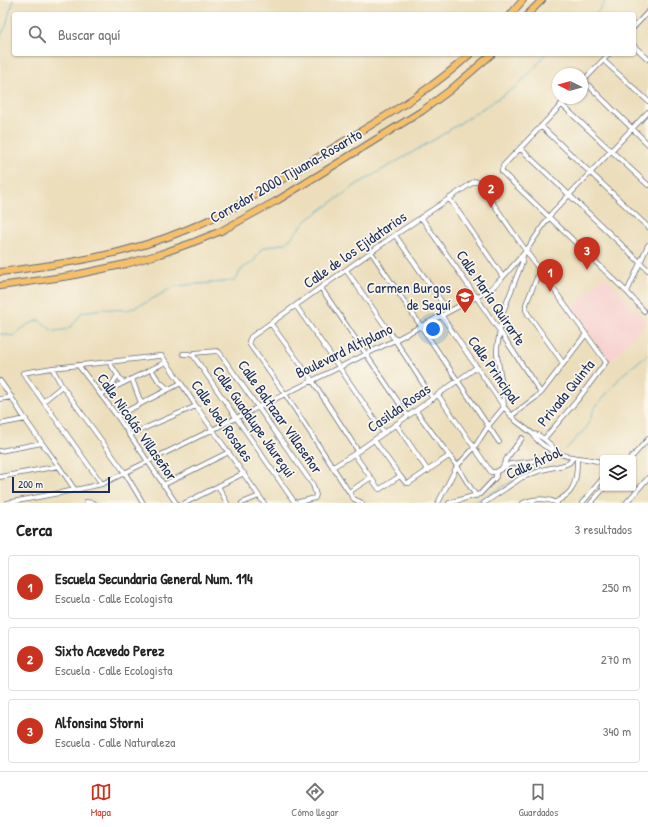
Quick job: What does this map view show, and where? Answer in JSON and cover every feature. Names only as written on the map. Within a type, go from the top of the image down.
[{"type":"highway","points":[[513,12],[523,0]]},
{"type":"highway","points":[[530,12],[542,0]]},
{"type":"highway","name":"Corredor 2000 Tijuana-Rosarito","points":[[0,272],[68,263],[127,250],[174,235],[210,220],[261,193],[406,103],[425,90],[468,56]]},
{"type":"highway","name":"Corredor 2000 Tijuana-Rosarito","points":[[0,286],[70,276],[126,264],[180,247],[221,231],[278,200],[422,111],[449,91],[490,56]]},
{"type":"street","points":[[636,25],[647,15]]},
{"type":"street","points":[[636,48],[648,59]]},
{"type":"street","points":[[588,76],[607,56]]},
{"type":"street","points":[[603,60],[648,101]]},
{"type":"street","points":[[588,87],[648,144]]},
{"type":"street","points":[[644,311],[627,292],[503,173],[502,170],[503,166],[561,104],[648,185]]},
{"type":"street","name":"Boulevard Altiplano","points":[[7,503],[102,484],[476,298],[490,289],[503,277],[525,252],[549,217],[648,112]]},
{"type":"street","points":[[541,126],[648,227]]},
{"type":"street","points":[[520,148],[648,270]]},
{"type":"street","name":"Calle de los Ejidatarios","points":[[285,394],[250,345],[249,341],[251,337],[473,181],[480,183],[525,252]]},
{"type":"street","points":[[449,198],[503,277]]},
{"type":"street","name":"Calle María Quirarte","points":[[422,217],[540,392]]},
{"type":"street","points":[[395,235],[448,311]]},
{"type":"street","points":[[627,292],[648,245]]},
{"type":"street","points":[[371,252],[499,442]]},
{"type":"street","points":[[511,416],[535,398],[586,334],[540,270],[525,252]]},
{"type":"street","points":[[439,502],[457,466],[474,448],[488,425],[504,407],[502,384],[496,352],[503,312],[525,252]]},
{"type":"street","points":[[346,270],[433,399]]},
{"type":"street","points":[[540,270],[526,304],[526,310],[563,363]]},
{"type":"street","points":[[321,288],[408,416]]},
{"type":"street","points":[[296,306],[384,433]]},
{"type":"street","name":"Calle Principal","points":[[441,315],[504,407],[519,424],[533,434],[549,449],[575,458],[600,462]]},
{"type":"street","points":[[271,324],[312,380],[377,488],[379,489],[400,476]]},
{"type":"street","name":"Privada Quinta","points":[[544,439],[579,398],[606,362],[586,334]]},
{"type":"street","name":"Calle Baltazar Villaseñor","points":[[193,355],[194,353],[218,351],[313,485],[316,495],[315,498],[295,503]]},
{"type":"street","points":[[182,354],[193,355]]},
{"type":"street","name":"Calle Guadalupe Jáuregui","points":[[193,355],[295,503]]},
{"type":"street","name":"Calle Joel Rosales","points":[[109,362],[159,356],[163,358],[264,503]]},
{"type":"street","points":[[102,484],[23,373],[52,368],[109,362],[123,383]]},
{"type":"street","points":[[101,394],[166,362]]},
{"type":"street","name":"Calle Nicolás Villaseñor","points":[[78,365],[117,416],[176,503]]},
{"type":"street","name":"Casilda Rosas","points":[[333,467],[374,440],[477,367]]},
{"type":"street","points":[[52,368],[62,386],[144,503]]},
{"type":"street","points":[[151,369],[158,380],[168,389]]},
{"type":"street","points":[[108,391],[118,375]]},
{"type":"street","points":[[132,379],[142,403]]},
{"type":"street","points":[[0,381],[74,490]]},
{"type":"street","points":[[117,416],[181,383]]},
{"type":"street","points":[[44,401],[62,386]]},
{"type":"street","points":[[285,394],[349,492],[354,499],[362,503]]},
{"type":"street","points":[[438,395],[490,471],[495,472],[510,464],[534,461],[556,452]]},
{"type":"street","points":[[0,400],[12,397]]},
{"type":"street","points":[[129,435],[196,406]]},
{"type":"street","points":[[416,410],[457,466],[476,496]]},
{"type":"street","points":[[0,424],[26,420]]},
{"type":"street","points":[[396,424],[428,471]]},
{"type":"street","name":"Calle Principal","points":[[533,434],[544,439],[556,452]]},
{"type":"street","points":[[502,468],[506,458],[522,438]]},
{"type":"street","points":[[634,455],[648,439]]},
{"type":"street","points":[[374,440],[404,482],[407,483],[428,471],[449,456]]},
{"type":"street","points":[[0,451],[42,443]]},
{"type":"street","points":[[163,485],[229,452]]},
{"type":"street","points":[[524,503],[533,500],[554,502],[571,491],[576,474],[575,458]]},
{"type":"street","name":"Calle Árbol","points":[[484,503],[521,478],[542,470],[567,464],[575,458]]},
{"type":"street","points":[[0,477],[59,466]]},
{"type":"street","points":[[448,503],[480,494],[496,477],[495,472]]},
{"type":"street","points":[[185,503],[244,473]]},
{"type":"street","points":[[349,492],[370,478]]},
{"type":"street","points":[[626,503],[648,478]]},
{"type":"street","points":[[582,503],[600,482]]},
{"type":"street","points":[[218,486],[227,503]]},
{"type":"street","points":[[591,503],[601,491]]},
{"type":"street","points":[[242,503],[259,496]]},
{"type":"street","points":[[86,502],[94,503]]},
{"type":"shaded area","points":[[605,276],[646,322],[610,362],[571,308]]},
{"type":"waterway","points":[[0,39],[6,26],[13,0]]},
{"type":"waterway","points":[[597,12],[606,0]]},
{"type":"waterway","points":[[0,334],[13,336],[27,325],[39,320],[53,331],[64,330],[70,327],[82,312],[103,309],[127,310],[147,302],[175,286],[234,281],[242,269],[254,261],[262,248],[286,243],[307,220],[356,185],[437,138],[517,86],[544,56]]},
{"type":"waterway","points":[[566,449],[587,427],[594,409],[622,375],[648,354]]},
{"type":"waterway","points":[[523,475],[554,457]]},
{"type":"waterway","points":[[472,503],[515,480]]},
{"type":"place","name":"Sixto Acevedo Perez","points":[[491,208]]},
{"type":"place","name":"Alfonsina Storni","points":[[587,270]]},
{"type":"place","name":"Escuela Secundaria General Num. 114","points":[[550,292]]},
{"type":"place","name":"Carmen Burgos de Seguí","points":[[465,314]]}]
